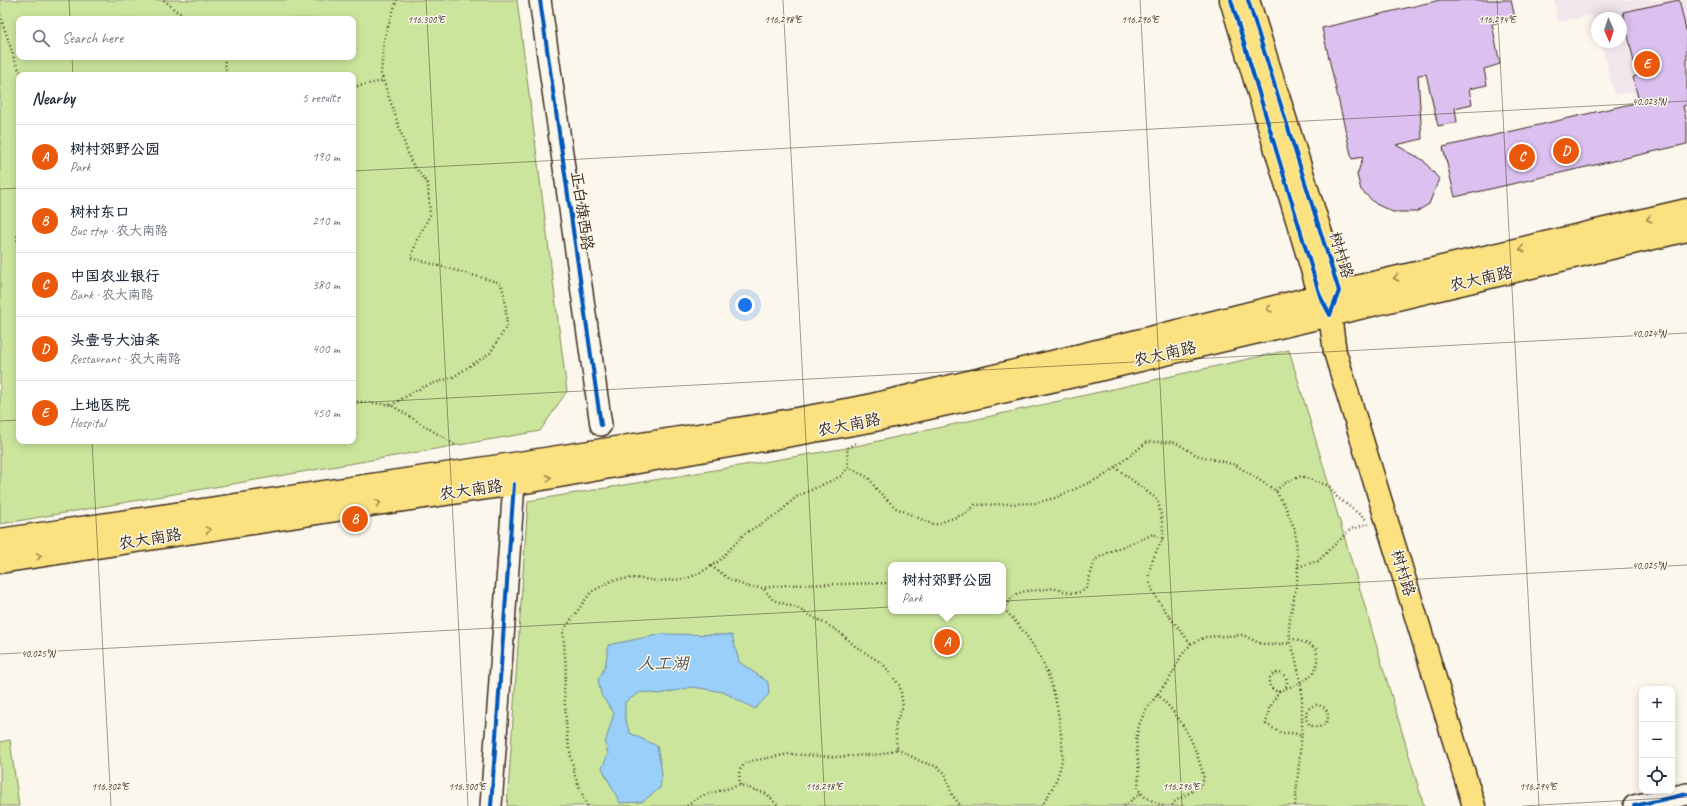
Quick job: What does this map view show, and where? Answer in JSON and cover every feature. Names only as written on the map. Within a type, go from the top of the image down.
[{"type":"main road","name":"树村路","points":[[1231,0],[1329,294]]},
{"type":"main road","name":"树村路","points":[[1248,0],[1329,294],[1335,352],[1378,522],[1474,806]]},
{"type":"main road","name":"农大南路","points":[[0,540],[513,464],[769,424],[860,407],[1065,359],[1329,294],[1687,210]]},
{"type":"main road","name":"农大南路","points":[[0,562],[514,484],[870,421],[1330,315],[1687,230]]},
{"type":"street","name":"正白旗西路","points":[[540,0],[601,426]]},
{"type":"street","points":[[491,806],[514,484]]},
{"type":"street","points":[[1634,806],[1687,794]]},
{"type":"path","points":[[164,0],[175,10],[185,16]]},
{"type":"path","points":[[391,405],[423,387],[453,377],[490,353],[507,326],[505,298],[501,283],[411,258],[417,240],[430,215],[428,184],[411,162],[380,74],[384,39],[397,0]]},
{"type":"path","points":[[0,15],[16,59]]},
{"type":"path","points":[[16,60],[21,72]]},
{"type":"path","points":[[224,60],[226,72]]},
{"type":"path","points":[[356,86],[383,81]]},
{"type":"path","points":[[356,401],[391,405],[458,446]]},
{"type":"path","points":[[587,806],[575,776],[567,737],[564,690],[566,668],[563,631],[591,592],[613,580],[635,578],[658,581],[684,579],[700,573],[719,561],[744,534],[779,513],[796,497],[841,476],[848,467],[847,448],[862,441]]},
{"type":"path","points":[[848,467],[869,478],[877,490],[896,508],[934,524],[967,513],[975,505],[1035,503],[1056,498],[1086,485],[1115,468],[1147,442],[1175,442],[1196,455],[1236,465],[1276,491],[1285,506],[1295,530],[1298,568],[1297,582],[1291,612],[1290,638],[1301,683],[1301,736],[1295,806]]},
{"type":"path","points":[[1115,468],[1158,500],[1163,527],[1163,539],[1153,555],[1149,577],[1150,582],[1160,602],[1191,644]]},
{"type":"path","points":[[1276,491],[1283,484],[1301,476],[1329,486],[1337,497],[1378,522]]},
{"type":"path","points":[[1298,568],[1318,561],[1351,529],[1378,522]]},
{"type":"path","points":[[1006,605],[1010,599],[1020,591],[1054,589],[1069,594],[1080,592],[1086,589],[1095,560],[1105,553],[1122,545],[1139,541],[1152,534],[1163,539]]},
{"type":"path","points":[[711,566],[729,579],[748,587],[763,588],[801,584],[888,583]]},
{"type":"path","points":[[763,588],[773,600],[796,608],[838,631],[855,646],[883,664],[900,686],[903,706],[895,725],[897,749]]},
{"type":"path","points":[[1006,612],[1017,623],[1039,654],[1052,682],[1058,707],[1062,759],[1055,781],[1042,806]]},
{"type":"path","points":[[1164,806],[1145,797],[1138,789],[1139,775],[1136,741],[1145,711],[1172,675],[1181,656],[1191,644],[1205,637],[1243,635],[1259,643],[1270,645],[1290,643]]},
{"type":"path","points":[[1290,638],[1309,644],[1316,649],[1318,660],[1317,668],[1313,675],[1301,683],[1279,691],[1273,690],[1269,682],[1271,677],[1276,674],[1284,676],[1286,686],[1279,691],[1269,708],[1266,724],[1281,732],[1294,733],[1301,736]]},
{"type":"path","points":[[1157,694],[1173,710],[1186,729],[1195,747],[1204,779],[1199,787],[1174,802],[1172,806]]},
{"type":"path","points":[[1301,708],[1309,709],[1315,705],[1322,706],[1328,714],[1327,721],[1319,727],[1312,726],[1307,720],[1309,709]]},
{"type":"path","points":[[740,785],[739,771],[746,762],[789,754],[836,757],[883,754],[897,749],[922,762],[936,766],[945,773],[952,795],[961,806]]},
{"type":"path","points":[[688,806],[701,796],[740,785],[767,794],[778,806]]},
{"type":"path","points":[[1124,806],[1141,793]]},
{"type":"shaded area","points":[[1554,0],[1687,0],[1687,87],[1615,94],[1602,48],[1627,48],[1627,12],[1591,12],[1591,15],[1558,22]]},
{"type":"green space","points":[[0,0],[517,0],[567,391],[540,431],[0,524]]},
{"type":"green space","points":[[1289,350],[1424,806],[507,806],[528,501],[847,448]]},
{"type":"green space","points":[[10,740],[19,806],[0,806],[0,742]]},
{"type":"water","name":"人工湖","points":[[662,634],[732,635],[739,662],[768,682],[769,694],[755,709],[723,692],[693,687],[660,694],[641,692],[625,702],[625,719],[630,733],[657,746],[662,773],[660,788],[642,802],[620,803],[602,768],[608,754],[605,743],[614,713],[601,695],[598,679],[607,659],[608,645]]},
{"type":"building","points":[[1440,0],[1511,0],[1515,18],[1492,24],[1500,64],[1484,69],[1487,85],[1469,89],[1472,104],[1455,108],[1457,122],[1438,126],[1426,74],[1418,75],[1422,139],[1396,145],[1423,160],[1439,179],[1429,204],[1416,212],[1393,212],[1376,204],[1361,190],[1357,175],[1363,157],[1352,159],[1322,28]]},
{"type":"building","points":[[1679,0],[1687,34],[1687,105],[1683,106],[1687,123],[1687,144],[1455,197],[1443,147],[1639,102],[1633,77],[1637,76],[1627,30],[1627,12],[1623,12]]},
{"type":"cycle path","points":[[540,0],[601,425]]},
{"type":"cycle path","points":[[1231,0],[1320,296],[1330,315]]},
{"type":"cycle path","points":[[1248,0],[1339,291],[1330,315]]},
{"type":"cycle path","points":[[491,806],[514,484]]},
{"type":"cycle path","points":[[1634,806],[1687,794]]},
{"type":"place","name":"上地医院","points":[[1647,64]]},
{"type":"place","name":"头壹号大油条","points":[[1566,151]]},
{"type":"place","name":"中国农业银行","points":[[1522,157]]},
{"type":"place","name":"树村东口","points":[[355,519]]},
{"type":"place","name":"树村郊野公园","points":[[947,642]]}]
